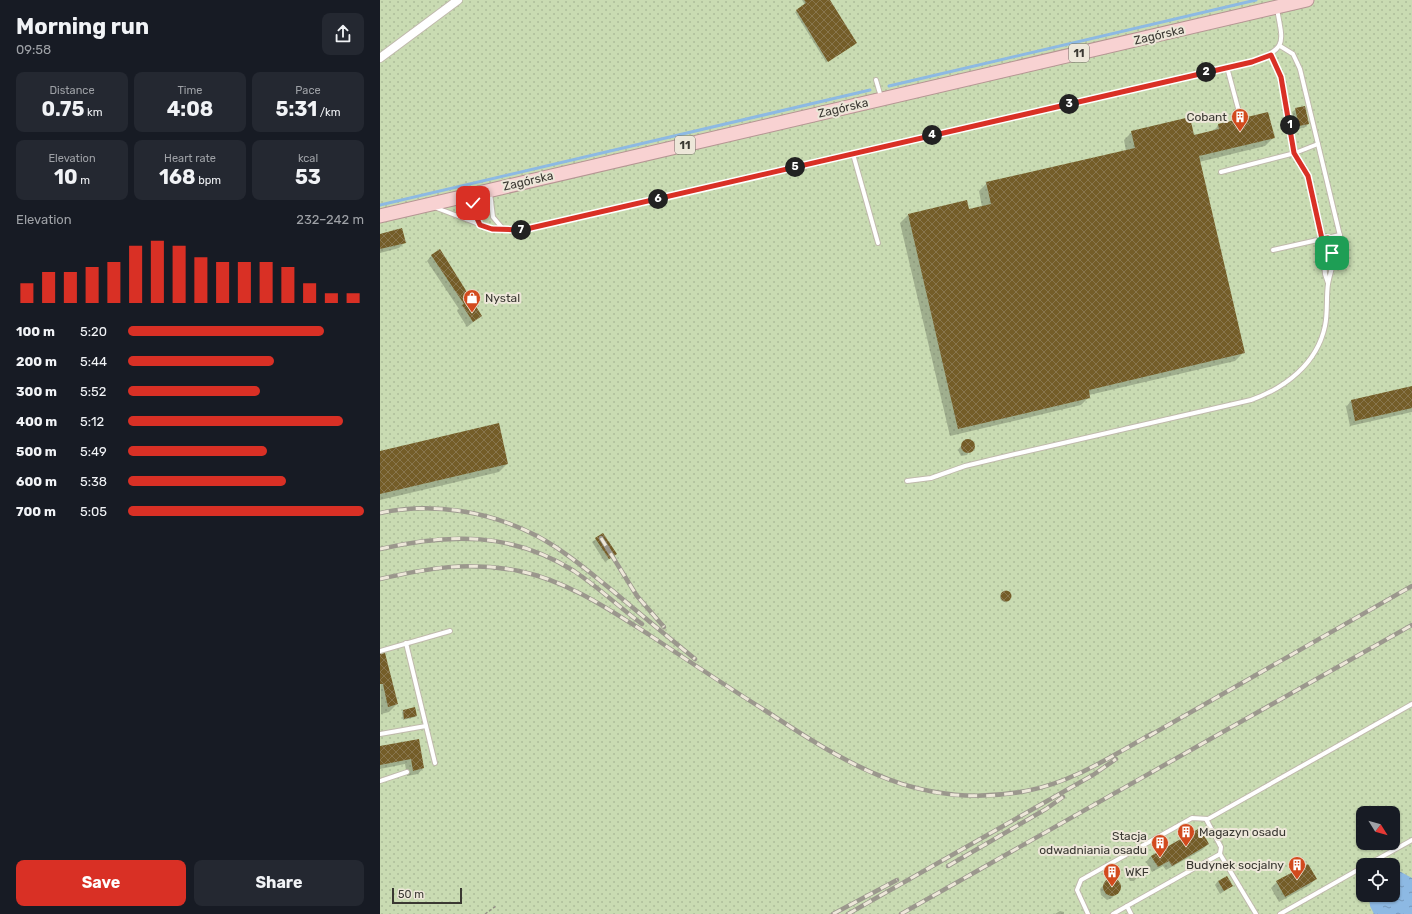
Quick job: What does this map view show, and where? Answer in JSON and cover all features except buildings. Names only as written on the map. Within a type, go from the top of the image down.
[{"type":"highway","name":"Zagórska","points":[[380,216],[1307,0]]},
{"type":"street","points":[[380,58],[458,0]]},
{"type":"lane","points":[[428,204],[492,229],[522,230],[1252,62],[1271,55],[1280,46],[1282,38],[1277,7]]},
{"type":"lane","points":[[907,481],[931,478],[965,466],[1242,402],[1267,394],[1288,382],[1301,370],[1316,350],[1325,327],[1328,285],[1333,262],[1341,240],[1300,69],[1293,54],[1280,46]]},
{"type":"lane","points":[[1271,55],[1281,77],[1294,153],[1308,176],[1322,239],[1325,274],[1328,285]]},
{"type":"lane","points":[[1227,67],[1240,112]]},
{"type":"lane","points":[[876,80],[881,99]]},
{"type":"lane","points":[[1221,172],[1294,153],[1318,144]]},
{"type":"lane","points":[[853,154],[878,243]]},
{"type":"lane","points":[[490,190],[493,218],[504,230]]},
{"type":"lane","points":[[474,194],[474,208],[480,225]]},
{"type":"lane","points":[[1273,250],[1340,235]]},
{"type":"lane","points":[[1328,238],[1333,262]]},
{"type":"lane","points":[[380,650],[450,631]]},
{"type":"lane","points":[[406,643],[435,763]]},
{"type":"lane","points":[[1088,914],[1076,890],[1081,880],[1192,818],[1206,819],[1412,704]]},
{"type":"lane","points":[[380,734],[426,726]]},
{"type":"lane","points":[[380,780],[407,772]]},
{"type":"lane","points":[[1206,819],[1221,847],[1220,854],[1256,914]]},
{"type":"lane","points":[[1380,858],[1412,840]]},
{"type":"lane","points":[[1113,914],[1220,854]]},
{"type":"lane","points":[[1280,914],[1356,871]]},
{"type":"lane","points":[[1127,906],[1131,914]]},
{"type":"path","points":[[485,914],[496,906]]},
{"type":"green space","points":[[380,0],[1412,0],[1412,914],[380,914]]},
{"type":"water","points":[[1400,872],[1412,878],[1412,914],[1374,914],[1370,902],[1400,902]]},
{"type":"waterway","points":[[889,86],[1256,0]]},
{"type":"waterway","points":[[380,205],[870,90]]},
{"type":"railway","points":[[380,513],[420,508],[460,511],[500,520],[519,527],[557,548],[576,562],[695,659]]},
{"type":"railway","points":[[601,538],[637,596],[664,627]]},
{"type":"railway","points":[[380,549],[431,540],[456,539],[480,539],[527,549],[551,558],[574,571],[642,624]]},
{"type":"railway","points":[[380,579],[432,569],[483,566],[519,571],[554,581],[586,596],[648,634],[827,750],[857,766],[888,779],[920,789],[953,795],[988,796],[1026,791],[1043,787],[1076,775],[1153,733]]},
{"type":"railway","points":[[1149,736],[1412,586]]},
{"type":"railway","points":[[901,914],[1412,625]]},
{"type":"railway","points":[[848,914],[1093,775],[1116,759]]},
{"type":"railway","points":[[948,866],[1046,809],[1063,797]]},
{"type":"railway","points":[[833,914],[897,880]]},
{"type":"place","name":"Cobant","points":[[1240,132]]},
{"type":"place","name":"Nystal","points":[[472,313]]},
{"type":"place","name":"Magazyn osadu","points":[[1186,847]]},
{"type":"place","name":"Stacja odwadniania osadu","points":[[1160,858]]},
{"type":"place","name":"Budynek socjalny","points":[[1297,880]]},
{"type":"place","name":"WKF","points":[[1112,887]]},
{"type":"route","points":[[473,203],[475,214],[480,225],[492,229],[522,230],[1252,62],[1271,55],[1281,77],[1294,153],[1308,176],[1322,233],[1322,239],[1328,238],[1332,253]]}]
